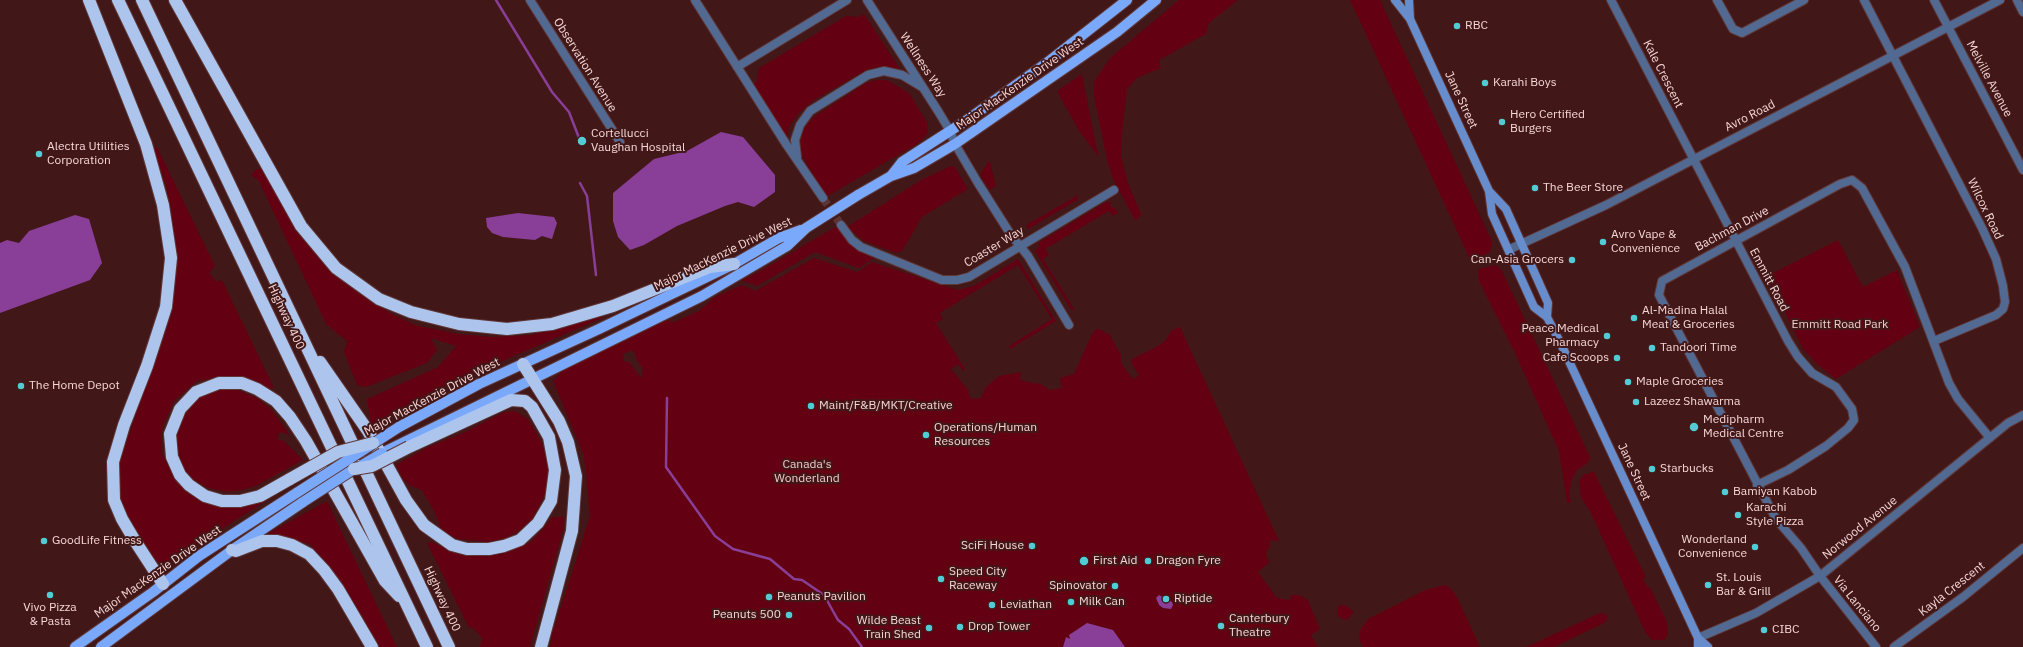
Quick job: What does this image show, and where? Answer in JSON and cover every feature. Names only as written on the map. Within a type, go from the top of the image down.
[{"type":"highway","points":[[89,0],[146,144],[164,205],[171,258],[166,307],[147,366],[124,425],[113,468],[114,500],[122,519],[163,584]]},
{"type":"highway","name":"Highway 400","points":[[118,0],[208,184],[427,647]]},
{"type":"highway","name":"Highway 400","points":[[142,0],[449,647]]},
{"type":"highway","points":[[175,0],[301,226],[336,268],[379,299],[411,312],[458,324],[515,328],[552,324],[613,306],[710,267],[734,264]]},
{"type":"highway","points":[[309,351],[327,371],[368,431],[406,500],[424,525],[452,545],[467,549],[489,549],[504,546],[520,540],[538,523],[552,501],[555,470],[549,437],[532,407],[525,401],[511,400],[409,447],[372,466],[354,469]]},
{"type":"highway","points":[[523,364],[559,421],[568,442],[576,476],[572,531],[541,647]]},
{"type":"highway","points":[[373,443],[338,452],[290,479],[260,496],[240,501],[222,501],[205,496],[189,485],[180,475],[172,457],[170,434],[180,409],[196,392],[219,383],[242,383],[257,388],[276,401],[290,417],[306,441],[385,580],[407,604]]},
{"type":"highway","points":[[232,550],[236,551],[262,541],[277,541],[292,545],[309,554],[324,570],[338,589],[372,647]]},
{"type":"main road","name":"Major MacKenzie Drive West","points":[[891,176],[902,162],[950,131],[1048,62],[1127,0]]},
{"type":"main road","name":"Major MacKenzie Drive West","points":[[101,647],[232,550],[354,469],[382,453],[702,296],[787,246],[806,228],[858,195],[891,176],[914,168],[955,144],[1117,32],[1156,0]]},
{"type":"main road","name":"Jane Street","points":[[1395,0],[1410,19],[1489,191],[1492,214],[1510,249],[1534,307],[1547,316]]},
{"type":"main road","name":"Jane Street","points":[[1409,0],[1410,19]]},
{"type":"main road","name":"Jane Street","points":[[1489,191],[1506,209],[1548,303],[1547,316],[1698,638],[1708,647]]},
{"type":"main road","name":"Major MacKenzie Drive West","points":[[75,647],[163,584],[199,556],[399,427],[479,384],[599,329],[734,264],[779,238],[806,228]]},
{"type":"main road","name":"Jane Street","points":[[1698,638],[1698,647]]},
{"type":"street","name":"Observation Avenue","points":[[530,0],[620,142]]},
{"type":"street","points":[[695,0],[786,144],[823,198]]},
{"type":"street","points":[[737,67],[847,0]]},
{"type":"street","name":"Wellness Way","points":[[867,0],[924,88],[950,131],[955,144],[1019,246],[1028,256],[1069,325]]},
{"type":"street","name":"Kale Crescent","points":[[1611,0],[1693,159]]},
{"type":"street","points":[[1717,0],[1733,29],[1742,33],[1804,0]]},
{"type":"street","points":[[1864,0],[1893,56]]},
{"type":"street","name":"Melville Avenue","points":[[1934,0],[2023,170]]},
{"type":"street","name":"Avro Road","points":[[1510,249],[1606,205],[1949,28],[2000,0]]},
{"type":"street","points":[[2017,0],[2023,12]]},
{"type":"street","name":"Wilcox Road","points":[[1893,56],[1982,228],[1996,259],[2005,302],[2003,309],[1996,315],[1934,341]]},
{"type":"street","points":[[797,158],[795,140],[800,124],[810,111],[868,75],[884,71],[902,75],[924,88]]},
{"type":"street","name":"Emmitt Road","points":[[1693,159],[1788,341],[1798,357],[1812,373],[1836,387],[1852,410],[1854,420],[1848,428],[1826,446],[1788,470],[1757,485]]},
{"type":"street","name":"Bachman Drive","points":[[1820,576],[1801,548],[1776,519],[1757,485],[1659,295],[1662,281],[1840,184],[1852,180],[1862,188],[1896,249],[1934,341],[1948,383],[1958,399],[1990,438]]},
{"type":"street","name":"Coaster Way","points":[[842,225],[852,240],[861,247],[942,280],[957,280],[969,277],[1114,190]]},
{"type":"street","name":"Norwood Avenue","points":[[1698,638],[1756,613],[1820,576],[1864,542],[2008,423],[2023,415]]},
{"type":"street","name":"Kayla Crescent","points":[[1894,647],[1964,597],[2023,548]]},
{"type":"street","name":"Via Lanciano","points":[[1820,576],[1876,647]]},
{"type":"green space","points":[[1179,0],[1238,0],[1209,23],[1206,34],[1159,60],[1161,68],[1137,78],[1127,89],[1121,156],[1128,183],[1141,214],[1138,219],[1135,220],[1113,179],[1107,160],[1094,96],[1094,82],[1110,58]]},
{"type":"green space","points":[[1350,0],[1380,0],[1491,239],[1492,245],[1490,252],[1475,260],[1471,260],[1468,255]]},
{"type":"green space","points":[[864,14],[900,69],[881,67],[868,69],[814,100],[799,113],[789,127],[787,140],[752,85],[757,81],[759,68],[846,16],[859,17]]},
{"type":"green space","points":[[1082,74],[1099,157],[1079,131],[1057,91]]},
{"type":"green space","points":[[876,80],[887,80],[909,93],[927,122],[928,133],[919,143],[826,197],[802,156],[800,142],[804,128],[815,116],[866,83]]},
{"type":"green space","points":[[157,147],[215,266],[209,273],[217,282],[222,280],[274,388],[269,389],[246,379],[221,377],[197,381],[174,401],[162,428],[162,454],[179,483],[196,497],[219,507],[250,502],[286,488],[172,561],[164,564],[159,563],[150,555],[121,509],[118,487],[119,464],[159,346],[176,262],[171,211],[166,186],[153,148]]},
{"type":"green space","points":[[988,162],[990,162],[996,186],[990,190],[980,175]]},
{"type":"green space","points":[[951,166],[955,167],[968,189],[922,217],[902,251],[896,253],[864,241],[847,227],[921,180]]},
{"type":"green space","points":[[257,169],[262,169],[299,234],[320,258],[362,295],[390,313],[415,325],[458,334],[492,337],[532,335],[601,315],[602,318],[431,392],[371,425],[367,399],[438,367],[456,346],[431,338],[437,350],[427,363],[366,387],[357,385],[344,352],[347,341],[326,324],[259,181],[251,175]]},
{"type":"green space","points":[[1078,195],[1077,200],[1028,229],[1026,226],[1028,224]]},
{"type":"green space","points":[[1106,202],[1112,202],[1110,206],[1116,209],[1118,213],[1112,216],[1109,211],[1045,249],[1049,255],[1043,259],[1074,309],[1072,311],[1035,251],[1039,247],[1038,243]]},
{"type":"green space","points":[[837,226],[853,245],[874,258],[859,268],[815,252],[757,286],[741,280],[753,275]]},
{"type":"green space","name":"Emmitt Road Park","points":[[1838,240],[1863,287],[1897,270],[1920,327],[1836,379],[1818,365],[1803,349],[1767,276]]},
{"type":"green space","name":"Canada's Wonderland","points":[[814,258],[857,272],[872,262],[958,290],[974,286],[1018,259],[1056,321],[1010,349],[1009,346],[1052,319],[1018,265],[940,313],[943,319],[936,323],[965,369],[963,371],[958,364],[951,369],[970,392],[968,393],[972,399],[981,398],[986,387],[999,376],[1021,372],[1020,380],[1038,384],[1038,382],[1050,390],[1062,388],[1060,378],[1074,374],[1092,334],[1096,329],[1104,331],[1107,335],[1108,332],[1121,355],[1121,363],[1133,379],[1139,375],[1131,363],[1132,359],[1158,346],[1166,340],[1171,331],[1180,327],[1279,541],[1269,540],[1269,549],[1266,551],[1267,558],[1270,562],[1258,572],[1277,598],[1290,600],[1291,595],[1299,595],[1308,600],[1320,629],[1311,635],[1318,647],[550,647],[552,635],[590,516],[584,456],[553,381],[562,371],[575,362],[592,356],[666,320],[674,322],[699,311],[715,297],[742,285],[755,291]],"holes":[[[632,350],[636,355],[636,359],[643,369],[641,378],[630,363],[624,361],[623,354]]]},
{"type":"green space","points":[[1496,265],[1502,271],[1590,457],[1588,463],[1576,471],[1571,482],[1569,495],[1571,502],[1567,503],[1559,451],[1514,351],[1479,281],[1479,269]]},
{"type":"green space","points":[[223,388],[238,390],[257,398],[271,409],[290,435],[280,432],[277,439],[284,441],[303,460],[256,486],[242,490],[228,492],[208,488],[189,477],[177,453],[175,438],[184,412],[199,398]]},
{"type":"green space","points":[[515,411],[528,419],[542,443],[549,471],[545,494],[533,518],[519,531],[506,538],[488,542],[458,539],[442,531],[434,511],[422,490],[411,486],[402,478],[396,465],[428,447],[463,433],[504,412]]},
{"type":"green space","points":[[1594,472],[1646,577],[1643,579],[1648,588],[1650,587],[1667,622],[1668,635],[1664,640],[1652,640],[1645,632],[1590,511],[1581,498],[1579,480],[1585,474]]},
{"type":"green space","points":[[327,501],[397,647],[378,647],[325,562],[310,544],[281,537],[266,537],[265,535]]},
{"type":"green space","points":[[553,517],[564,517],[563,530],[530,647],[480,647],[482,638],[472,627],[469,628],[427,543],[432,542],[457,554],[497,555],[531,542]]},
{"type":"green space","points":[[1444,585],[1449,587],[1456,595],[1480,647],[1363,647],[1359,639],[1360,630],[1368,619],[1423,591]]},
{"type":"green space","points":[[1340,605],[1345,605],[1354,612],[1348,619],[1344,620],[1337,615],[1337,609]]},
{"type":"green space","points":[[1600,613],[1605,614],[1608,618],[1604,623],[1554,647],[1526,647]]},
{"type":"shaded area","points":[[721,132],[743,137],[775,175],[775,192],[754,207],[738,202],[725,206],[677,226],[644,245],[630,250],[618,237],[613,221],[613,193],[654,159],[687,151]]},
{"type":"shaded area","points":[[518,213],[554,217],[557,223],[552,239],[542,236],[535,240],[503,237],[492,233],[487,227],[486,218]]},
{"type":"shaded area","points":[[75,215],[89,219],[102,263],[90,280],[0,313],[0,243],[7,240],[19,243],[29,231]]},
{"type":"shaded area","points":[[1159,595],[1172,602],[1173,605],[1171,609],[1163,608],[1159,605],[1156,598]]},
{"type":"shaded area","points":[[1087,623],[1113,630],[1125,647],[1063,647],[1066,637],[1070,639],[1069,635]]},
{"type":"waterway","points":[[496,0],[552,92],[569,112],[581,143]]},
{"type":"waterway","points":[[580,183],[587,196],[596,275]]},
{"type":"waterway","points":[[667,398],[666,467],[715,536],[733,549],[770,559],[794,579],[802,580],[824,595],[838,620],[849,629],[862,647]]},
{"type":"tunnel","points":[[823,198],[841,225]]},
{"type":"place","name":"RBC","points":[[1457,26]]},
{"type":"place","name":"Karahi Boys","points":[[1485,83]]},
{"type":"place","name":"Hero Certified Burgers","points":[[1502,122]]},
{"type":"place","name":"Cortellucci Vaughan Hospital","points":[[582,141]]},
{"type":"place","name":"Alectra Utilities Corporation","points":[[39,154]]},
{"type":"place","name":"The Beer Store","points":[[1535,188]]},
{"type":"place","name":"Avro Vape & Convenience","points":[[1603,242]]},
{"type":"place","name":"Can-Asia Grocers","points":[[1572,260]]},
{"type":"place","name":"Al-Madina Halal Meat & Groceries","points":[[1634,318]]},
{"type":"place","name":"Peace Medical Pharmacy","points":[[1607,336]]},
{"type":"place","name":"Tandoori Time","points":[[1652,348]]},
{"type":"place","name":"Cafe Scoops","points":[[1617,358]]},
{"type":"place","name":"Maple Groceries","points":[[1628,382]]},
{"type":"place","name":"The Home Depot","points":[[21,386]]},
{"type":"place","name":"Lazeez Shawarma","points":[[1636,402]]},
{"type":"place","name":"Maint/F&B/MKT/Creative","points":[[811,406]]},
{"type":"place","name":"Medipharm Medical Centre","points":[[1694,427]]},
{"type":"place","name":"Operations/Human Resources","points":[[926,435]]},
{"type":"place","name":"Starbucks","points":[[1652,469]]},
{"type":"place","name":"Bamiyan Kabob","points":[[1725,492]]},
{"type":"place","name":"Karachi Style Pizza","points":[[1738,515]]},
{"type":"place","name":"GoodLife Fitness","points":[[44,541]]},
{"type":"place","name":"SciFi House","points":[[1032,546]]},
{"type":"place","name":"Wonderland Convenience","points":[[1755,547]]},
{"type":"place","name":"First Aid","points":[[1084,561]]},
{"type":"place","name":"Dragon Fyre","points":[[1148,561]]},
{"type":"place","name":"Speed City Raceway","points":[[941,579]]},
{"type":"place","name":"St. Louis Bar & Grill","points":[[1708,585]]},
{"type":"place","name":"Spinovator","points":[[1115,586]]},
{"type":"place","name":"Vivo Pizza & Pasta","points":[[50,595]]},
{"type":"place","name":"Peanuts Pavilion","points":[[769,597]]},
{"type":"place","name":"Riptide","points":[[1166,599]]},
{"type":"place","name":"Milk Can","points":[[1071,602]]},
{"type":"place","name":"Leviathan","points":[[992,605]]},
{"type":"place","name":"Peanuts 500","points":[[789,615]]},
{"type":"place","name":"Canterbury Theatre","points":[[1221,626]]},
{"type":"place","name":"Drop Tower","points":[[960,627]]},
{"type":"place","name":"Wilde Beast Train Shed","points":[[929,628]]},
{"type":"place","name":"CIBC","points":[[1764,630]]}]
